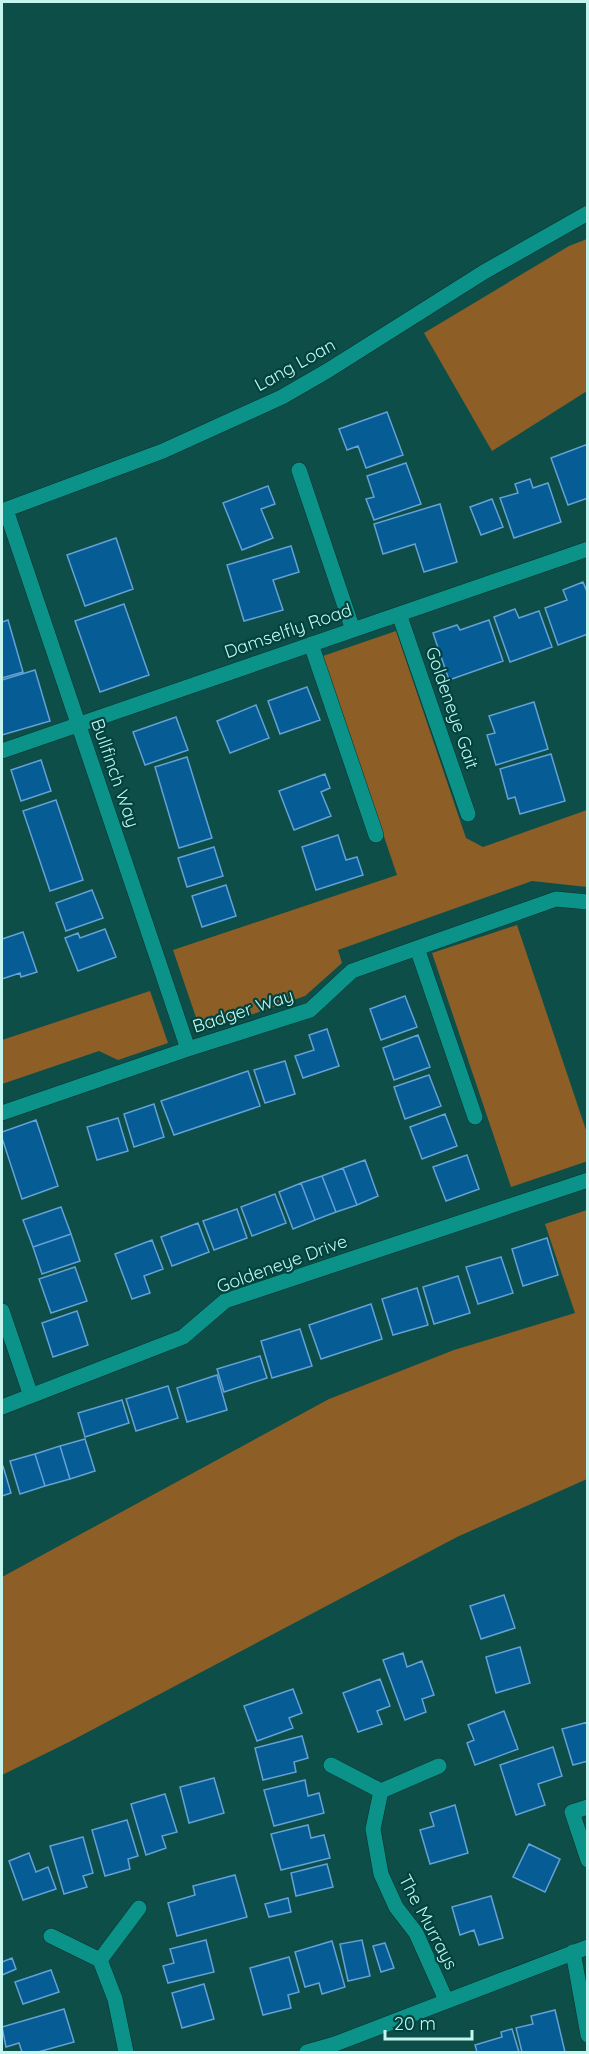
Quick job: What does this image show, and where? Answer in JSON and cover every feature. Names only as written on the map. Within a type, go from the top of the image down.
[{"type":"street","name":"Lang Loan","points":[[4,511],[163,452],[282,397],[484,273],[588,213]]},
{"type":"street","points":[[299,470],[353,630]]},
{"type":"street","name":"Bullfinch Way","points":[[4,511],[188,1049]]},
{"type":"street","name":"Damselfly Road","points":[[2,751],[588,549]]},
{"type":"street","name":"Goldeneye Gait","points":[[399,614],[468,814]]},
{"type":"street","points":[[311,644],[376,835]]},
{"type":"street","name":"Badger Way","points":[[2,1113],[310,1010],[352,971],[556,898],[588,902]]},
{"type":"street","points":[[417,948],[475,1117]]},
{"type":"street","name":"Goldeneye Drive","points":[[2,1407],[183,1337],[225,1301],[588,1180]]},
{"type":"street","points":[[2,1311],[31,1396]]},
{"type":"street","points":[[331,1765],[381,1791],[439,1766]]},
{"type":"street","name":"The Murrays","points":[[381,1791],[374,1829],[381,1874],[396,1907],[416,1933],[446,2000]]},
{"type":"street","points":[[588,1808],[572,1812],[588,1860]]},
{"type":"street","points":[[100,1960],[139,1908]]},
{"type":"street","points":[[51,1936],[100,1960],[115,1999],[126,2052]]},
{"type":"street","name":"The Murrays","points":[[307,2052],[335,2044],[580,1949],[588,2035]]},
{"type":"shaded area","points":[[587,239],[587,391],[492,451],[424,333],[569,246]]},
{"type":"shaded area","points":[[396,631],[466,838],[483,847],[587,810],[587,887],[532,881],[338,950],[342,963],[305,996],[201,1032],[173,950],[397,875],[323,656]]},
{"type":"shaded area","points":[[517,925],[587,1133],[588,1161],[511,1187],[432,953]]},
{"type":"shaded area","points":[[150,991],[168,1043],[118,1060],[99,1051],[2,1084],[2,1040]]},
{"type":"shaded area","points":[[587,1210],[587,1479],[457,1537],[69,1742],[2,1775],[2,1577],[329,1399],[454,1350],[575,1313],[545,1224]]},
{"type":"building","points":[[387,412],[403,455],[366,468],[358,446],[347,450],[339,429]]},
{"type":"building","points":[[588,444],[588,498],[568,505],[551,458]]},
{"type":"building","points":[[406,463],[421,504],[374,520],[366,499],[374,497],[367,476]]},
{"type":"building","points":[[530,479],[533,488],[548,483],[561,522],[514,538],[500,498],[518,493],[515,484]]},
{"type":"building","points":[[268,486],[275,504],[261,509],[273,538],[242,550],[223,503]]},
{"type":"building","points":[[492,499],[503,527],[481,535],[470,507]]},
{"type":"building","points":[[440,504],[457,562],[424,572],[415,544],[383,554],[374,524]]},
{"type":"building","points":[[116,538],[133,589],[85,606],[67,555]]},
{"type":"building","points":[[291,546],[299,572],[273,580],[283,610],[244,621],[227,565]]},
{"type":"building","points":[[583,582],[588,594],[588,634],[558,645],[545,608],[567,600],[563,590]]},
{"type":"building","points":[[124,604],[149,675],[100,692],[75,621]]},
{"type":"building","points":[[515,609],[519,618],[539,611],[552,647],[510,662],[494,617]]},
{"type":"building","points":[[8,620],[23,672],[2,678],[2,622]]},
{"type":"building","points":[[489,620],[503,661],[449,680],[433,633],[457,625],[460,630]]},
{"type":"building","points":[[35,670],[50,721],[2,735],[2,680]]},
{"type":"building","points":[[307,687],[320,720],[280,734],[268,701]]},
{"type":"building","points":[[534,702],[548,749],[496,765],[487,735],[495,733],[489,716]]},
{"type":"building","points":[[256,705],[269,738],[230,753],[217,721]]},
{"type":"building","points":[[176,717],[188,750],[145,765],[133,732]]},
{"type":"building","points":[[551,754],[565,801],[520,814],[515,797],[508,799],[500,769]]},
{"type":"building","points":[[187,757],[212,838],[179,848],[155,767]]},
{"type":"building","points":[[41,760],[51,791],[21,801],[11,770]]},
{"type":"building","points":[[325,774],[330,788],[321,792],[331,816],[294,830],[279,791]]},
{"type":"building","points":[[56,800],[83,880],[50,891],[23,811]]},
{"type":"building","points":[[338,835],[346,860],[357,857],[363,875],[316,890],[302,847]]},
{"type":"building","points":[[214,847],[223,876],[187,887],[178,858]]},
{"type":"building","points":[[226,885],[236,916],[202,927],[192,896]]},
{"type":"building","points":[[92,890],[103,918],[66,931],[56,903]]},
{"type":"building","points":[[105,929],[116,957],[78,971],[65,938],[78,933],[80,938]]},
{"type":"building","points":[[23,932],[37,972],[21,977],[20,973],[2,979],[2,939]]},
{"type":"building","points":[[405,996],[417,1027],[381,1040],[370,1009]]},
{"type":"building","points":[[327,1029],[339,1066],[303,1078],[295,1056],[314,1050],[309,1035]]},
{"type":"building","points":[[418,1035],[430,1067],[394,1080],[383,1048]]},
{"type":"building","points":[[285,1061],[295,1094],[265,1103],[254,1070]]},
{"type":"building","points":[[248,1071],[260,1106],[174,1135],[161,1101]]},
{"type":"building","points":[[429,1075],[441,1106],[405,1119],[394,1087]]},
{"type":"building","points":[[154,1104],[164,1137],[134,1147],[124,1114]]},
{"type":"building","points":[[445,1114],[457,1146],[422,1159],[410,1127]]},
{"type":"building","points":[[118,1118],[128,1151],[97,1160],[87,1127]]},
{"type":"building","points":[[36,1120],[58,1186],[22,1199],[2,1132]]},
{"type":"building","points":[[467,1155],[479,1189],[446,1201],[433,1167]]},
{"type":"building","points":[[365,1160],[378,1196],[357,1205],[343,1168]]},
{"type":"building","points":[[343,1168],[357,1205],[336,1212],[322,1176]]},
{"type":"building","points":[[322,1176],[336,1212],[315,1220],[301,1183]]},
{"type":"building","points":[[301,1183],[315,1220],[293,1229],[279,1192]]},
{"type":"building","points":[[275,1194],[286,1223],[252,1236],[241,1207]]},
{"type":"building","points":[[61,1207],[71,1234],[33,1247],[23,1220]]},
{"type":"building","points":[[237,1209],[247,1238],[214,1250],[203,1221]]},
{"type":"building","points":[[198,1223],[209,1252],[172,1266],[161,1237]]},
{"type":"building","points":[[71,1234],[80,1261],[42,1274],[33,1247]]},
{"type":"building","points":[[547,1238],[558,1275],[523,1286],[512,1249]]},
{"type":"building","points":[[152,1240],[163,1269],[144,1276],[150,1293],[132,1299],[115,1254]]},
{"type":"building","points":[[501,1257],[513,1293],[478,1304],[466,1267]]},
{"type":"building","points":[[75,1267],[87,1301],[51,1313],[39,1279]]},
{"type":"building","points":[[458,1276],[470,1313],[434,1324],[423,1287]]},
{"type":"building","points":[[417,1288],[428,1325],[393,1335],[382,1299]]},
{"type":"building","points":[[371,1304],[382,1339],[321,1359],[309,1325]]},
{"type":"building","points":[[77,1311],[88,1345],[53,1357],[42,1323]]},
{"type":"building","points":[[300,1329],[312,1366],[272,1378],[261,1341]]},
{"type":"building","points":[[260,1356],[267,1378],[224,1392],[217,1369]]},
{"type":"building","points":[[217,1375],[227,1410],[187,1422],[177,1388]]},
{"type":"building","points":[[168,1386],[178,1418],[136,1431],[126,1399]]},
{"type":"building","points":[[122,1400],[129,1423],[85,1437],[78,1413]]},
{"type":"building","points":[[85,1439],[95,1471],[70,1479],[60,1446]]},
{"type":"building","points":[[60,1446],[70,1479],[45,1486],[35,1454]]},
{"type":"building","points":[[35,1454],[45,1486],[20,1494],[10,1461]]},
{"type":"building","points":[[2,1466],[11,1493],[2,1496]]},
{"type":"building","points":[[504,1595],[515,1628],[481,1639],[470,1606]]},
{"type":"building","points":[[520,1647],[530,1683],[496,1693],[486,1657]]},
{"type":"building","points":[[403,1653],[407,1667],[422,1661],[434,1695],[422,1699],[426,1712],[405,1720],[383,1660]]},
{"type":"building","points":[[380,1679],[390,1706],[377,1711],[382,1724],[358,1732],[343,1693]]},
{"type":"building","points":[[293,1689],[302,1713],[289,1718],[293,1728],[257,1741],[244,1706]]},
{"type":"building","points":[[504,1711],[518,1749],[475,1765],[467,1743],[474,1740],[468,1725]]},
{"type":"building","points":[[588,1722],[588,1761],[573,1765],[562,1729]]},
{"type":"building","points":[[302,1736],[308,1758],[294,1762],[296,1772],[263,1780],[255,1748]]},
{"type":"building","points":[[553,1747],[562,1776],[538,1784],[545,1805],[516,1815],[500,1765]]},
{"type":"building","points":[[214,1778],[224,1813],[189,1823],[180,1787]]},
{"type":"building","points":[[305,1780],[308,1796],[319,1793],[324,1813],[274,1826],[264,1790]]},
{"type":"building","points":[[165,1794],[177,1832],[162,1836],[166,1848],[146,1855],[131,1804]]},
{"type":"building","points":[[455,1805],[468,1853],[430,1864],[420,1830],[434,1826],[430,1813]]},
{"type":"building","points":[[127,1820],[138,1856],[128,1859],[130,1869],[105,1876],[92,1830]]},
{"type":"building","points":[[308,1825],[311,1838],[324,1835],[330,1858],[281,1870],[271,1834]]},
{"type":"building","points":[[83,1837],[93,1873],[83,1876],[87,1887],[64,1894],[50,1846]]},
{"type":"building","points":[[529,1844],[560,1859],[545,1892],[513,1877]]},
{"type":"building","points":[[29,1853],[36,1872],[48,1867],[56,1889],[23,1900],[9,1861]]},
{"type":"building","points":[[327,1864],[333,1887],[296,1896],[291,1873]]},
{"type":"building","points":[[235,1875],[247,1917],[177,1936],[168,1903],[195,1895],[193,1886]]},
{"type":"building","points":[[491,1896],[503,1938],[479,1945],[474,1930],[460,1935],[452,1907]]},
{"type":"building","points":[[288,1898],[291,1912],[269,1917],[265,1904]]},
{"type":"building","points":[[206,1940],[214,1972],[168,1983],[163,1966],[174,1963],[170,1949]]},
{"type":"building","points":[[362,1940],[370,1976],[348,1981],[340,1944]]},
{"type":"building","points":[[332,1941],[345,1987],[322,1994],[319,1983],[305,1987],[295,1952]]},
{"type":"building","points":[[385,1943],[394,1968],[381,1972],[373,1946]]},
{"type":"building","points":[[289,1957],[299,1992],[288,1995],[291,2008],[263,2015],[250,1968]]},
{"type":"building","points":[[12,1958],[16,1969],[2,1975],[2,1962]]},
{"type":"building","points":[[51,1970],[59,1992],[23,2004],[15,1982]]},
{"type":"building","points":[[204,1984],[214,2019],[182,2028],[172,1993]]},
{"type":"building","points":[[64,2009],[74,2042],[38,2052],[22,2052],[19,2043],[6,2047],[2,2027]]},
{"type":"building","points":[[555,2010],[565,2052],[522,2052],[516,2028],[533,2024],[531,2016]]},
{"type":"building","points":[[512,2029],[519,2052],[477,2052],[475,2045],[502,2037],[501,2032]]}]
